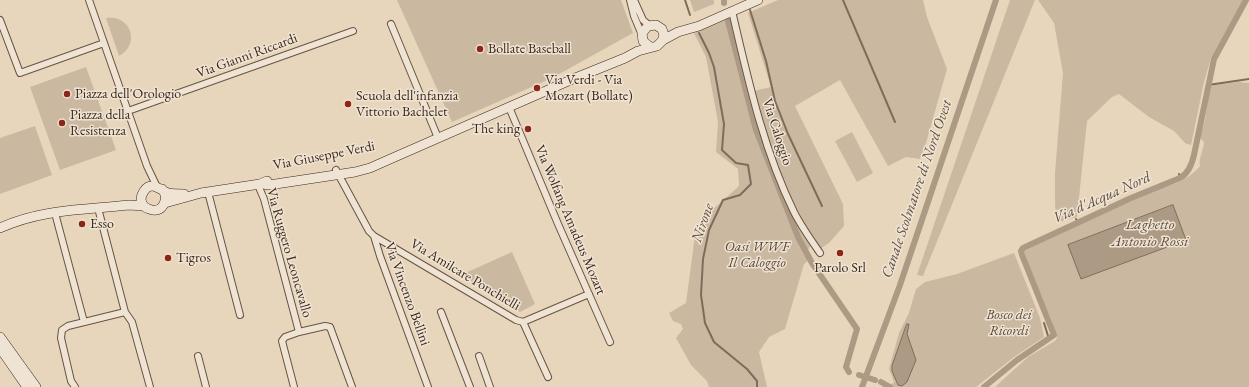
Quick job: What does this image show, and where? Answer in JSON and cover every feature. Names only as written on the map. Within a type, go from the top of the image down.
[{"type":"street","points":[[0,228],[24,218],[55,213],[129,205],[144,206],[151,210],[155,210],[162,207],[165,203],[165,196],[148,167],[89,0]]},
{"type":"street","points":[[630,0],[642,37],[645,44],[650,47],[657,46],[670,35],[699,26],[758,0]]},
{"type":"street","points":[[634,0],[644,20],[649,25],[688,29]]},
{"type":"street","name":"Via Caloggio","points":[[732,11],[762,128],[780,180],[794,212],[820,253]]},
{"type":"street","points":[[0,20],[20,74],[104,43]]},
{"type":"street","points":[[391,24],[438,138]]},
{"type":"street","points":[[642,37],[644,29],[649,25]]},
{"type":"street","points":[[659,27],[663,33],[663,40]]},
{"type":"street","name":"Via Gianni Riccardi","points":[[128,111],[352,32]]},
{"type":"street","name":"Via Giuseppe Verdi","points":[[617,61],[632,49],[642,37]]},
{"type":"street","name":"Via Giuseppe Verdi","points":[[160,188],[168,193],[175,194],[205,192],[260,184],[268,185],[338,172],[370,168],[390,158],[650,47]]},
{"type":"street","name":"Via Wolfang Amadeus Mozart","points":[[509,107],[610,342]]},
{"type":"street","points":[[144,206],[141,201],[148,182],[148,167]]},
{"type":"street","name":"Via Vincenzo Bellini","points":[[338,172],[369,231],[374,236],[428,387]]},
{"type":"street","name":"Via Ruggero Leoncavallo","points":[[260,184],[299,332],[285,337],[282,341],[294,387]]},
{"type":"street","points":[[101,208],[144,192],[151,186],[160,188]]},
{"type":"street","points":[[205,192],[240,315]]},
{"type":"street","name":"Via Giuseppe Verdi","points":[[165,203],[205,192]]},
{"type":"street","points":[[101,208],[124,312],[132,322],[150,387]]},
{"type":"street","points":[[55,213],[84,322]]},
{"type":"street","name":"Via Amilcare Ponchielli","points":[[374,236],[516,320],[523,322]]},
{"type":"street","points":[[548,377],[523,322],[589,294]]},
{"type":"street","points":[[76,387],[70,378],[60,334],[64,327],[124,312]]},
{"type":"street","points":[[441,312],[470,387]]},
{"type":"street","points":[[299,332],[325,326],[330,327],[352,387]]},
{"type":"street","points":[[0,337],[36,387]]},
{"type":"street","points":[[0,348],[27,387]]},
{"type":"street","points":[[198,356],[206,387]]},
{"type":"street","points":[[479,356],[490,387]]},
{"type":"green space","points":[[397,0],[621,0],[633,33],[552,78],[452,122]]},
{"type":"green space","points":[[690,0],[714,0],[714,4],[694,12]]},
{"type":"green space","points":[[778,0],[923,0],[927,17],[947,69],[920,159],[906,157],[888,166],[840,80],[795,106],[843,204],[844,226],[829,243],[820,249],[798,211],[781,173],[766,133],[754,91],[771,87],[748,13]]},
{"type":"green space","points":[[1010,0],[1035,0],[923,276],[917,275]]},
{"type":"green space","points":[[1038,0],[1243,0],[1211,58],[1204,82],[1191,145],[1185,143],[1174,131],[1149,117],[1119,94],[1112,97],[1087,121],[1077,217],[1058,222],[1055,206],[1055,173],[1063,73],[1054,23]]},
{"type":"green space","points":[[106,18],[115,18],[122,21],[127,25],[130,31],[130,44],[126,51],[119,56]]},
{"type":"green space","name":"Oasi WWF Il Caloggio","points":[[730,18],[763,142],[781,191],[810,246],[807,252],[811,258],[804,264],[785,329],[769,337],[759,352],[767,387],[709,387],[707,381],[691,365],[676,338],[683,329],[681,324],[673,321],[669,313],[686,303],[695,235],[710,212],[739,186],[738,169],[716,152],[718,122],[706,57],[694,33]]},
{"type":"green space","points":[[86,67],[116,150],[60,170],[30,87]]},
{"type":"green space","points":[[1239,82],[1249,83],[1249,387],[995,387],[1028,357],[1055,341],[1057,338],[1051,319],[1026,260],[1024,251],[1106,211],[1171,185],[1193,173],[1200,166],[1204,142],[1200,136],[1205,120],[1210,87],[1214,85]],"holes":[[[1173,206],[1186,240],[1081,279]]]},
{"type":"green space","points":[[35,126],[52,175],[0,194],[0,138]]},
{"type":"green space","points":[[852,132],[873,173],[857,182],[835,141]]},
{"type":"green space","points":[[512,252],[535,304],[520,312],[461,275]]},
{"type":"green space","name":"Bosco dei Ricordi","points":[[1014,253],[1040,318],[1044,337],[1014,357],[976,387],[889,387],[894,382],[889,369],[899,333],[909,313],[916,289],[925,282],[957,274]]},
{"type":"water","name":"Laghetto Antonio Rossi","points":[[1173,205],[1186,240],[1081,279],[1068,245]]},
{"type":"water","points":[[907,324],[909,324],[907,334],[916,360],[907,382],[902,386],[898,385],[892,371],[892,366]]},
{"type":"waterway","name":"Nirone","points":[[685,0],[690,15]]},
{"type":"waterway","points":[[843,0],[895,122]]},
{"type":"waterway","name":"Canale Scolmatore di Nord Ovest","points":[[862,387],[900,285],[996,0]]},
{"type":"waterway","name":"Via d'Acqua Nord","points":[[984,387],[1017,360],[1054,335],[1022,255],[1021,251],[1023,248],[1131,198],[1180,178],[1188,171],[1194,155],[1214,59],[1246,0]]},
{"type":"waterway","points":[[750,10],[766,61],[775,101],[788,134],[822,206]]},
{"type":"waterway","points":[[728,21],[756,130],[798,237],[812,263],[857,329],[846,367],[849,372]]},
{"type":"waterway","name":"Nirone","points":[[699,33],[714,67],[724,124],[722,150],[736,163],[748,165],[751,184],[740,195],[723,200],[709,230],[703,259],[701,295],[705,323],[714,342],[747,369],[757,381],[757,387]]},
{"type":"waterway","points":[[1208,85],[1249,79]]},
{"type":"waterway","name":"Via d'Acqua Nord","points":[[1179,174],[1180,178]]},
{"type":"waterway","points":[[1044,323],[1049,339]]},
{"type":"waterway","name":"Canale Scolmatore di Nord Ovest","points":[[859,375],[875,380]]},
{"type":"waterway","points":[[881,382],[890,387]]},
{"type":"place","name":"Bollate Baseball","points":[[480,49]]},
{"type":"place","name":"Via Verdi - Via Mozart (Bollate)","points":[[537,88]]},
{"type":"place","name":"Piazza dell'Orologio","points":[[67,94]]},
{"type":"place","name":"Scuola dell'infanzia Vittorio Bachelet","points":[[348,104]]},
{"type":"place","name":"Piazza della Resistenza","points":[[62,123]]},
{"type":"place","name":"The king","points":[[528,129]]},
{"type":"place","name":"Esso","points":[[82,224]]},
{"type":"place","name":"Parolo Srl","points":[[840,253]]},
{"type":"place","name":"Tigros","points":[[168,258]]}]
